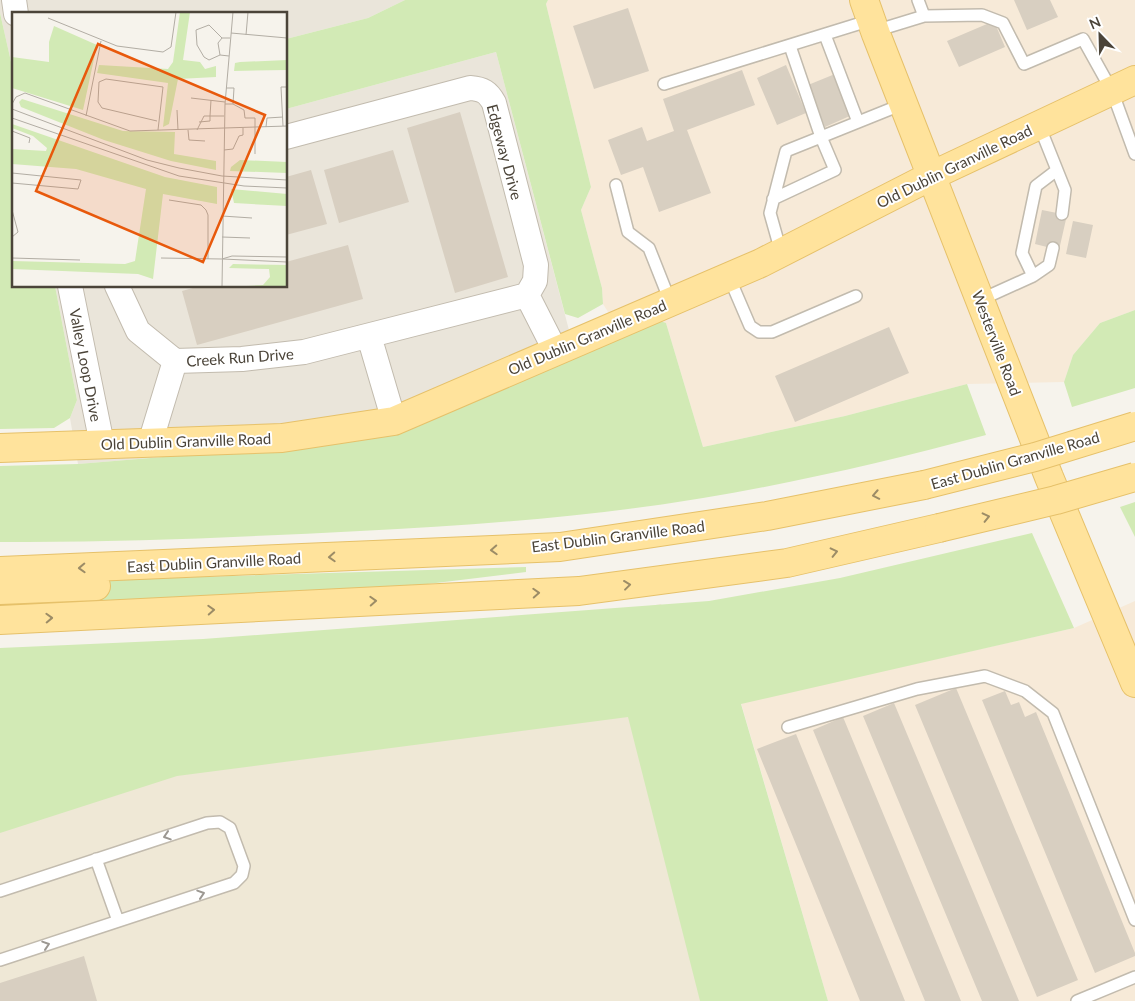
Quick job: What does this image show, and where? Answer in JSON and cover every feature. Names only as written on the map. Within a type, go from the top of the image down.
[{"type":"main road","name":"Westerville Road","points":[[870,17],[980,300],[1135,683]]},
{"type":"main road","name":"Old Dublin Granville Road","points":[[0,448],[282,438],[394,421],[782,252],[932,176],[1123,85]]},
{"type":"main road","name":"East Dublin Granville Road","points":[[0,571],[560,546],[767,516],[924,485],[1035,457],[1135,426]]},
{"type":"main road","points":[[0,620],[579,591],[787,563],[1056,500],[1135,477]]},
{"type":"main road","points":[[0,590],[97,586],[130,566]]},
{"type":"street","name":"Edgeway Drive","points":[[288,136],[470,88],[480,89],[489,94],[494,104],[536,265],[535,281],[527,295]]},
{"type":"street","name":"Valley Loop Drive","points":[[70,288],[102,444]]},
{"type":"street","name":"Creek Run Drive","points":[[118,288],[138,331],[175,361],[242,359],[304,352],[527,295]]},
{"type":"street","points":[[527,295],[555,350]]},
{"type":"street","points":[[370,336],[394,421]]},
{"type":"street","points":[[150,443],[175,361]]},
{"type":"lane","points":[[918,0],[924,16]]},
{"type":"lane","points":[[664,84],[825,35],[870,17],[982,15],[1004,23],[1024,64],[1083,39],[1123,85],[1135,154]]},
{"type":"lane","points":[[825,35],[858,122]]},
{"type":"lane","points":[[773,199],[834,170],[790,46]]},
{"type":"lane","points":[[782,252],[770,213],[786,151],[903,104]]},
{"type":"lane","points":[[1039,125],[1066,190],[1062,214]]},
{"type":"lane","points":[[1033,276],[1022,253],[1036,186],[1057,170]]},
{"type":"lane","points":[[616,185],[628,232],[649,248],[670,301]]},
{"type":"lane","points":[[980,300],[1033,276],[1049,265],[1053,248]]},
{"type":"lane","points":[[729,276],[750,326],[759,332],[772,332],[856,296]]},
{"type":"lane","points":[[788,727],[917,689],[985,676],[1025,691],[1053,713],[1135,920]]},
{"type":"lane","points":[[0,891],[207,823],[220,822],[230,828],[244,866],[242,876],[234,883],[0,960]]},
{"type":"lane","points":[[96,859],[118,921]]},
{"type":"lane","points":[[1077,1001],[1135,977]]},
{"type":"shaded area","points":[[0,0],[405,0],[368,18],[288,38],[288,12],[12,12],[12,66],[0,13]]},
{"type":"shaded area","points":[[548,0],[1135,0],[1135,310],[1100,323],[1073,355],[1064,382],[967,384],[845,416],[703,447],[666,323],[622,334],[603,304],[602,288],[581,210],[591,187],[546,4]]},
{"type":"shaded area","points":[[496,52],[575,353],[415,425],[357,441],[78,464],[70,418],[77,400],[55,288],[288,288],[288,108]]},
{"type":"shaded area","points":[[1135,601],[1135,1001],[828,1001],[741,703],[1074,628]]},
{"type":"shaded area","points":[[661,604],[767,1001],[0,1001],[0,725]]},
{"type":"green space","points":[[405,0],[548,0],[546,4],[591,187],[581,210],[602,288],[603,304],[578,318],[565,314],[496,52],[288,108],[288,38],[368,18]]},
{"type":"green space","points":[[0,13],[12,66],[12,288],[55,288],[77,400],[70,418],[54,428],[0,429]]},
{"type":"green space","points":[[1135,310],[1135,388],[1072,407],[1064,382],[1073,355],[1100,323]]},
{"type":"green space","points":[[654,319],[666,323],[703,447],[845,416],[967,384],[986,435],[881,462],[775,485],[661,505],[575,515],[360,531],[135,541],[0,542],[0,466],[78,464],[357,441],[415,425]]},
{"type":"green space","points":[[1135,502],[1135,537],[1120,507]]},
{"type":"green space","points":[[1032,533],[1074,628],[741,704],[828,1001],[700,1001],[628,717],[177,776],[0,833],[0,648],[203,639],[709,601],[840,578]]},
{"type":"green space","points":[[526,567],[526,572],[370,591],[0,607],[0,592],[128,579]]},
{"type":"building","points":[[1014,0],[1050,0],[1058,17],[1027,30]]},
{"type":"building","points":[[628,8],[649,71],[594,89],[573,26]]},
{"type":"building","points":[[994,21],[1005,47],[959,67],[947,41]]},
{"type":"building","points":[[786,65],[806,113],[777,125],[757,78]]},
{"type":"building","points":[[742,70],[755,105],[687,130],[711,193],[659,212],[643,167],[621,175],[608,140],[642,127],[647,141],[674,131],[663,99]]},
{"type":"building","points":[[835,74],[852,115],[825,127],[808,85]]},
{"type":"building","points":[[460,112],[508,277],[455,293],[407,128]]},
{"type":"building","points":[[393,150],[409,202],[339,223],[324,170]]},
{"type":"building","points":[[311,170],[327,224],[288,234],[288,176]]},
{"type":"building","points":[[1042,210],[1067,215],[1059,250],[1035,244]]},
{"type":"building","points":[[1073,221],[1093,225],[1086,258],[1066,254]]},
{"type":"building","points":[[348,245],[363,299],[197,345],[182,291],[193,288],[288,288],[288,261]]},
{"type":"building","points":[[889,327],[909,373],[795,422],[775,376]]},
{"type":"building","points":[[956,688],[1078,980],[1037,997],[915,705]]},
{"type":"building","points":[[1005,691],[1011,705],[1019,702],[1025,717],[1036,712],[1135,953],[1135,956],[1095,973],[982,700]]},
{"type":"building","points":[[894,703],[1019,1001],[982,1001],[863,716]]},
{"type":"building","points":[[843,717],[961,1001],[925,1001],[813,730]]},
{"type":"building","points":[[796,734],[905,1001],[860,1001],[757,749]]},
{"type":"building","points":[[84,956],[97,1001],[0,1001],[0,983]]}]
